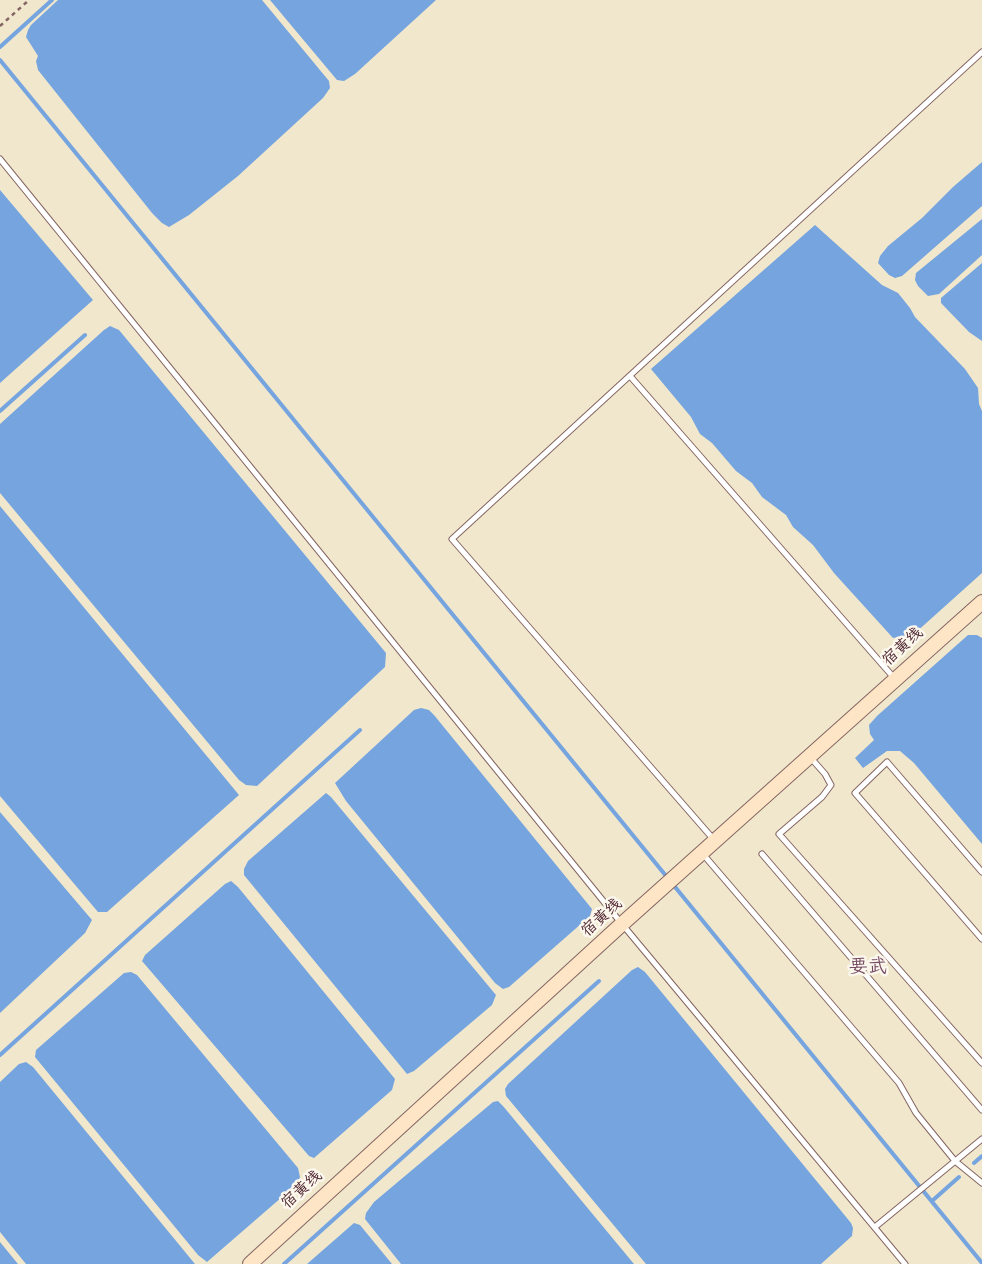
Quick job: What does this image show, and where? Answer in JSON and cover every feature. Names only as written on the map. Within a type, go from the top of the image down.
[{"type":"main road","name":"宿黄线","points":[[250,1264],[622,924],[982,603]]},
{"type":"lane","points":[[715,841],[452,539],[982,52]]},
{"type":"lane","points":[[0,159],[622,924],[905,1264]]},
{"type":"lane","points":[[630,376],[895,680]]},
{"type":"lane","points":[[810,757],[825,774],[831,785],[822,797],[779,834],[982,1063]]},
{"type":"lane","points":[[982,872],[887,762],[856,793],[982,939]]},
{"type":"lane","points":[[762,854],[982,1110]]},
{"type":"lane","points":[[697,857],[899,1083],[916,1113],[955,1161],[981,1181]]},
{"type":"lane","points":[[875,1227],[982,1139]]},
{"type":"path","points":[[0,26],[29,0]]},
{"type":"water","points":[[58,0],[262,0],[329,81],[330,88],[323,98],[238,176],[189,215],[169,227],[152,213],[38,70],[36,61],[38,56],[26,37],[28,30]]},
{"type":"water","points":[[270,0],[436,0],[355,74],[344,81],[337,80]]},
{"type":"water","points":[[982,162],[982,206],[902,276],[895,278],[889,275],[878,263],[880,256],[888,246],[922,218],[953,187]]},
{"type":"water","points":[[0,190],[93,300],[0,383]]},
{"type":"water","points":[[982,219],[982,255],[939,294],[928,296],[918,286],[915,280],[916,273]]},
{"type":"water","points":[[815,225],[882,285],[898,293],[915,317],[965,369],[978,388],[979,404],[982,411],[982,573],[914,634],[893,638],[834,573],[813,545],[793,527],[786,515],[762,497],[752,483],[736,471],[712,443],[700,434],[691,417],[651,369]]},
{"type":"water","points":[[982,263],[982,341],[969,332],[941,303],[941,298]]},
{"type":"water","points":[[110,326],[119,330],[386,653],[385,667],[257,786],[246,785],[239,780],[0,493],[0,424]]},
{"type":"water","points":[[0,506],[239,795],[107,912],[98,912],[0,796]]},
{"type":"water","points":[[968,635],[977,635],[982,638],[982,844],[914,763],[900,751],[887,751],[863,768],[855,758],[874,740],[870,734],[869,725],[877,716]]},
{"type":"water","points":[[421,708],[429,710],[434,715],[592,909],[590,916],[509,987],[503,989],[495,983],[346,801],[335,783],[414,710]]},
{"type":"water","points":[[326,793],[496,995],[492,1005],[414,1071],[407,1074],[244,875],[244,869],[248,861]]},
{"type":"water","points":[[0,812],[92,920],[85,933],[0,1013]]},
{"type":"water","points":[[231,881],[238,887],[395,1079],[392,1090],[314,1158],[309,1156],[142,961],[145,955],[225,884]]},
{"type":"water","points":[[638,967],[645,972],[851,1223],[853,1228],[852,1236],[821,1264],[646,1264],[506,1096],[505,1089],[508,1084],[632,970]]},
{"type":"water","points":[[131,972],[137,975],[298,1168],[300,1177],[297,1184],[207,1262],[198,1255],[35,1057],[36,1050],[124,973]]},
{"type":"water","points":[[26,1062],[33,1067],[195,1264],[26,1264],[0,1232],[0,1082],[19,1064]]},
{"type":"water","points":[[498,1101],[634,1264],[401,1264],[365,1219],[366,1213],[374,1202],[493,1102]]},
{"type":"water","points":[[354,1223],[360,1225],[392,1264],[307,1264]]},
{"type":"water","points":[[0,1242],[18,1264],[0,1264]]},
{"type":"waterway","points":[[0,47],[52,0]]},
{"type":"waterway","points":[[0,60],[982,1263]]},
{"type":"waterway","points":[[0,411],[85,335]]},
{"type":"waterway","points":[[0,1055],[360,730]]},
{"type":"waterway","points":[[284,1264],[599,981]]},
{"type":"waterway","points":[[974,1163],[982,1156]]},
{"type":"waterway","points":[[932,1201],[959,1177]]},
{"type":"district","name":"要武","points":[[868,969]]}]
